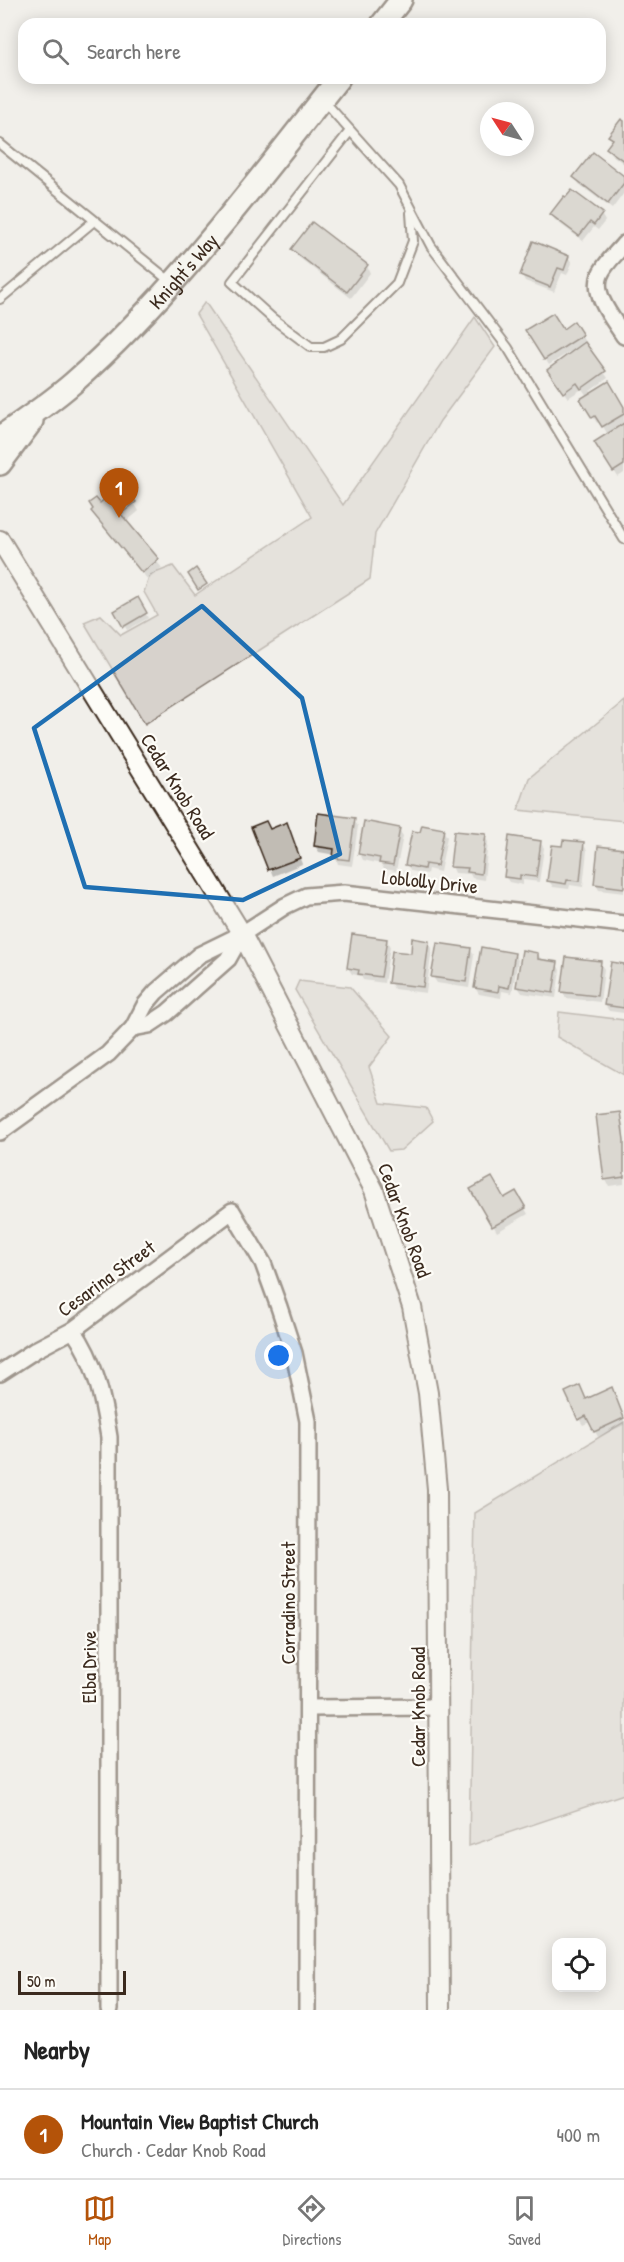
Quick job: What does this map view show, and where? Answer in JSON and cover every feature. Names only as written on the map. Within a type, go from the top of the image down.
[{"type":"main road","points":[[386,18],[400,0]]},
{"type":"main road","name":"Knight's Way","points":[[0,437],[41,409],[113,346],[208,240],[334,84]]},
{"type":"main road","points":[[0,464],[41,409]]},
{"type":"street","points":[[624,244],[600,273],[598,285],[602,300],[624,336]]},
{"type":"street","name":"Cedar Knob Road","points":[[0,540],[242,934],[374,1190],[412,1307],[428,1394],[437,1489],[440,2010]]},
{"type":"street","name":"Loblolly Drive","points":[[133,1028],[145,1005],[183,967],[216,946],[242,934],[285,906],[306,896],[344,893],[624,924]]},
{"type":"street","points":[[0,1132],[108,1054],[133,1028],[149,1025],[167,1013],[228,959],[242,934]]},
{"type":"street","name":"Cesarina Street","points":[[0,1373],[37,1349],[73,1330],[232,1211]]},
{"type":"street","name":"Corradino Street","points":[[232,1211],[262,1263],[279,1307],[294,1353],[308,1421],[307,2010]]},
{"type":"street","name":"Elba Drive","points":[[73,1330],[93,1368],[103,1403],[109,1437],[110,2010]]},
{"type":"street","points":[[308,1708],[440,1707]]},
{"type":"lane","points":[[322,99],[399,185],[430,246],[508,348],[624,539]]},
{"type":"lane","points":[[350,131],[232,282],[272,318],[311,346],[324,347],[341,339],[397,283],[413,241],[411,209]]},
{"type":"lane","points":[[0,144],[171,282]]},
{"type":"lane","points":[[0,298],[94,221]]},
{"type":"highlighted area","points":[[202,606],[302,698],[340,854],[243,900],[85,887],[34,728]]},
{"type":"shaded area","points":[[205,302],[343,505],[475,317],[495,347],[440,421],[375,534],[370,579],[145,724],[84,622],[101,615],[121,635],[157,615],[144,592],[150,575],[173,566],[195,595],[312,517],[196,314]]},
{"type":"shaded area","points":[[624,701],[624,821],[518,810],[529,778]]},
{"type":"shaded area","points":[[299,981],[350,987],[392,1036],[369,1067],[381,1103],[426,1108],[433,1121],[401,1150],[389,1151],[295,990]]},
{"type":"shaded area","points":[[559,1012],[624,1020],[624,1075],[557,1037]]},
{"type":"shaded area","points":[[624,1422],[624,1794],[469,1846],[475,1513]]},
{"type":"building","points":[[621,119],[624,121],[624,161],[606,148],[613,139],[608,136]]},
{"type":"building","points":[[593,152],[624,176],[624,183],[608,204],[573,177]]},
{"type":"building","points":[[572,190],[603,213],[594,225],[590,222],[579,236],[550,214],[564,196],[566,197]]},
{"type":"building","points":[[312,222],[368,265],[347,292],[291,249]]},
{"type":"building","points":[[533,241],[569,256],[564,270],[558,268],[550,287],[520,275]]},
{"type":"building","points":[[553,313],[563,329],[574,321],[583,335],[544,360],[525,330]]},
{"type":"building","points":[[585,342],[606,371],[581,389],[577,383],[563,393],[547,370]]},
{"type":"building","points":[[609,381],[624,407],[624,414],[602,427],[595,416],[592,418],[580,399]]},
{"type":"building","points":[[624,423],[624,465],[613,472],[594,442]]},
{"type":"building","points":[[121,485],[136,502],[121,514],[159,559],[142,573],[91,511],[93,509],[89,503],[96,498],[100,503]]},
{"type":"building","points":[[196,568],[207,584],[198,590],[188,574]]},
{"type":"building","points":[[138,597],[147,613],[123,627],[114,611]]},
{"type":"building","points":[[318,813],[355,818],[349,860],[333,858],[334,849],[314,846]]},
{"type":"building","points":[[266,821],[270,829],[287,822],[300,858],[268,870],[251,827]]},
{"type":"building","points":[[364,821],[400,828],[393,865],[379,863],[380,858],[358,854]]},
{"type":"building","points":[[422,825],[444,829],[437,866],[425,864],[424,869],[405,865],[412,831],[420,832]]},
{"type":"building","points":[[454,831],[486,834],[481,874],[467,872],[468,868],[450,867]]},
{"type":"building","points":[[509,836],[541,841],[536,877],[520,875],[520,879],[504,877]]},
{"type":"building","points":[[563,840],[584,842],[580,881],[567,880],[566,884],[547,881],[552,845],[562,846]]},
{"type":"building","points":[[598,846],[624,849],[624,888],[594,884]]},
{"type":"building","points":[[352,934],[387,939],[381,977],[358,974],[359,970],[347,968]]},
{"type":"building","points":[[412,938],[429,941],[423,987],[388,983],[392,951],[411,953]]},
{"type":"building","points":[[437,943],[471,948],[466,982],[431,977]]},
{"type":"building","points":[[481,947],[515,953],[509,988],[499,986],[498,992],[474,988]]},
{"type":"building","points":[[522,950],[538,953],[538,959],[558,962],[553,993],[516,987]]},
{"type":"building","points":[[566,957],[601,961],[597,996],[561,992]]},
{"type":"building","points":[[611,962],[624,964],[624,1008],[604,1005]]},
{"type":"building","points":[[620,1112],[624,1140],[624,1177],[604,1180],[596,1115]]},
{"type":"building","points":[[492,1177],[504,1198],[516,1191],[526,1208],[492,1227],[470,1189]]},
{"type":"building","points":[[580,1385],[586,1399],[612,1387],[624,1418],[594,1432],[586,1416],[578,1420],[565,1392]]},
{"type":"place","name":"Mountain View Baptist Church","points":[[119,518]]}]
